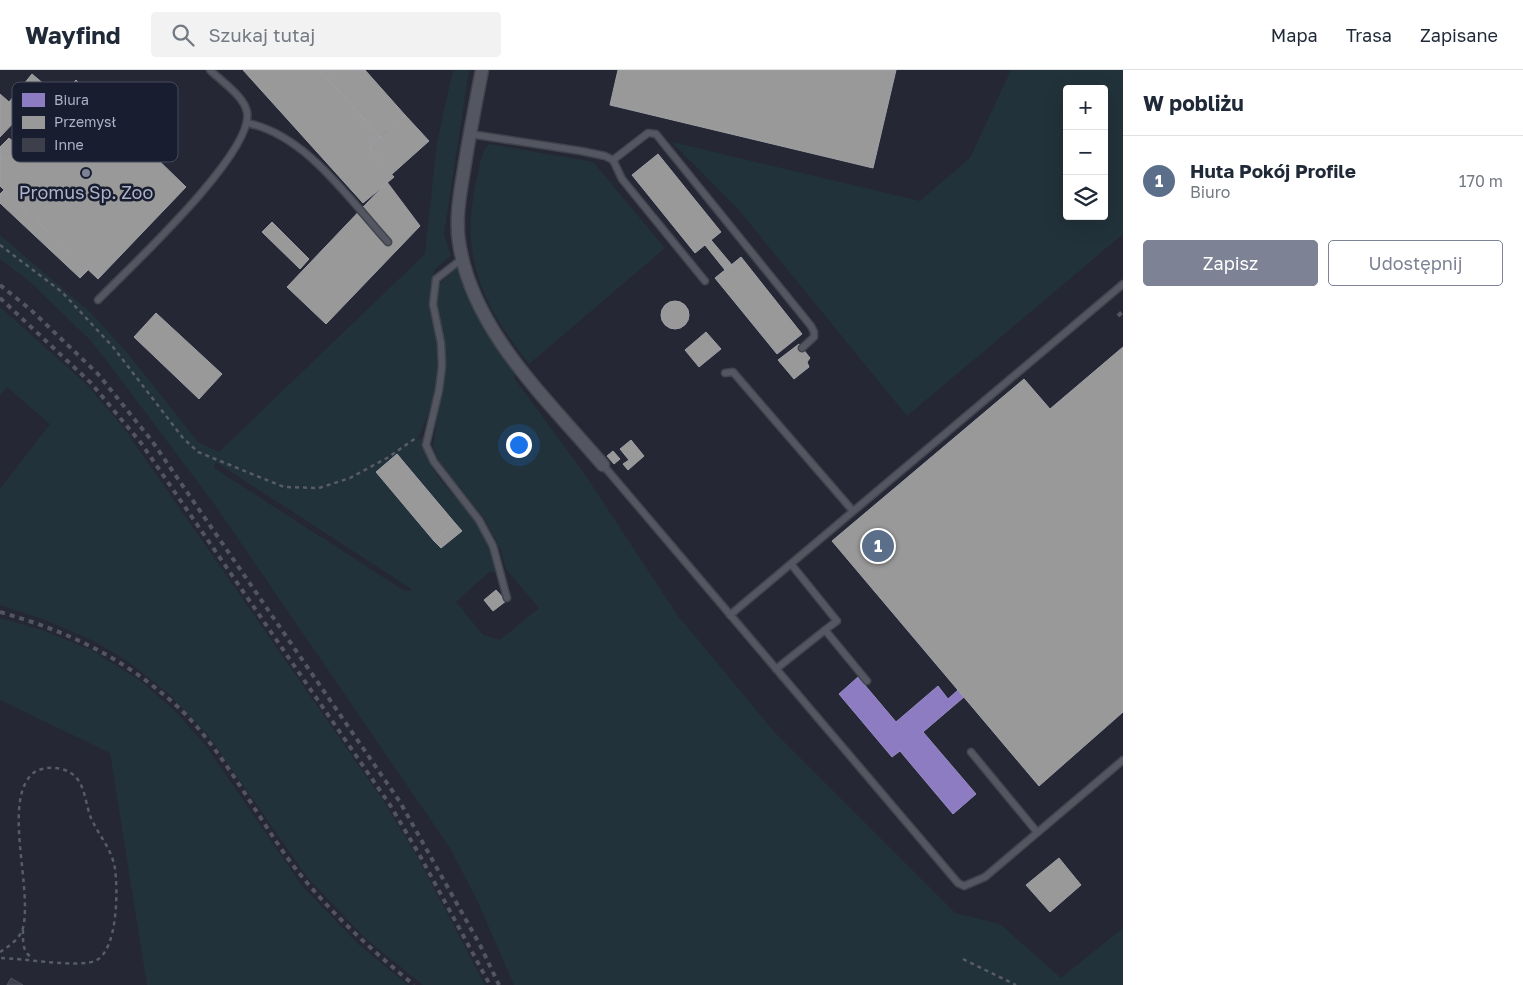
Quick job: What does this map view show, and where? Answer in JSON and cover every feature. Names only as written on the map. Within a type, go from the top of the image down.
[{"type":"street","points":[[482,70],[459,208],[459,242],[463,258],[479,303],[498,338],[534,384],[603,465]]},
{"type":"lane","points":[[98,300],[208,187],[238,144],[247,123],[247,112],[236,95],[210,70]]},
{"type":"lane","points":[[247,123],[264,126],[296,144],[388,242]]},
{"type":"lane","points":[[613,160],[648,133],[656,134],[810,326],[814,332],[814,337],[802,348]]},
{"type":"lane","points":[[470,134],[605,156],[613,160],[622,179],[705,281]]},
{"type":"lane","points":[[463,258],[436,279],[434,304],[441,343],[442,366],[439,390],[426,445],[434,462],[479,520],[493,546],[507,598]]},
{"type":"lane","points":[[730,615],[1123,284]]},
{"type":"lane","points":[[724,372],[734,372],[854,511]]},
{"type":"lane","points":[[603,465],[958,883],[964,886],[984,877],[1123,760]]},
{"type":"lane","points":[[776,669],[837,621],[791,564]]},
{"type":"lane","points":[[824,630],[867,681]]},
{"type":"lane","points":[[971,752],[1038,832]]},
{"type":"path","points":[[0,245],[62,292],[112,347],[183,438],[198,452],[284,487],[319,488],[350,478],[388,458],[430,428]]},
{"type":"path","points":[[0,958],[88,962],[102,956],[112,933],[116,881],[113,858],[91,818],[81,784],[75,776],[66,770],[42,768],[29,774],[20,785]]},
{"type":"path","points":[[17,866],[23,889],[22,928],[24,949],[28,956],[37,960]]},
{"type":"path","points":[[0,952],[18,938],[22,928]]},
{"type":"path","points":[[963,959],[1016,985]]},
{"type":"shaded area","points":[[453,70],[469,70],[444,234],[451,256],[434,270],[431,292],[432,313],[439,358],[437,386],[432,404],[417,440],[424,436],[428,460],[434,471],[480,527],[489,545],[496,572],[489,572],[456,602],[483,635],[500,640],[539,608],[506,569],[501,550],[484,518],[439,461],[433,446],[445,368],[445,344],[437,304],[440,283],[461,265],[516,370],[514,378],[586,476],[678,616],[776,734],[955,913],[1000,924],[1061,978],[1123,928],[1123,985],[514,985],[477,900],[450,848],[215,505],[91,341],[29,281],[0,259],[0,235],[91,313],[129,355],[198,442],[219,452],[425,254],[437,143]],"holes":[[[402,458],[458,527],[437,545],[380,477]],[[216,462],[407,586],[413,591],[403,590],[214,468]]]},
{"type":"shaded area","points":[[1011,70],[1123,70],[1123,234],[907,416],[738,209],[672,142],[920,201],[970,158]]},
{"type":"shaded area","points":[[489,144],[593,162],[665,248],[529,364],[499,322],[479,280],[473,258],[471,235],[472,210],[480,162]]},
{"type":"shaded area","points":[[0,307],[87,385],[123,427],[382,799],[417,856],[485,985],[423,985],[365,938],[308,878],[208,735],[168,693],[126,660],[96,642],[45,620],[0,605],[0,489],[50,424],[7,387],[0,395]]},
{"type":"shaded area","points":[[0,618],[42,630],[91,650],[139,680],[174,710],[206,746],[302,886],[358,944],[408,985],[147,985],[110,753],[0,700]]},
{"type":"building: Biura","points":[[858,677],[896,722],[938,686],[948,699],[958,690],[964,697],[923,732],[976,794],[953,814],[900,751],[892,757],[839,694]]},
{"type":"building: Przemysł","points":[[243,70],[320,70],[380,137],[369,148],[394,177],[363,203]]},
{"type":"building: Przemysł","points":[[320,70],[365,70],[405,115],[380,137]]},
{"type":"building: Przemysł","points":[[618,70],[896,70],[873,168],[610,105]]},
{"type":"building: Przemysł","points":[[32,74],[41,82],[25,82]]},
{"type":"building: Przemysł","points":[[0,94],[9,102],[12,98],[12,124],[0,137]]},
{"type":"building: Przemysł","points":[[405,115],[429,141],[392,174],[369,148]]},
{"type":"building: Przemysł","points":[[9,138],[12,140],[12,146],[0,160],[0,147]]},
{"type":"building: Przemysł","name":"Promus Sp. Zoo","points":[[12,147],[12,162],[160,162],[186,187],[98,279],[0,186],[0,160]]},
{"type":"building: Przemysł","points":[[658,154],[721,232],[695,253],[632,175]]},
{"type":"building: Przemysł","points":[[387,182],[420,226],[326,324],[287,287]]},
{"type":"building: Przemysł","points":[[4,190],[88,270],[80,278],[0,203],[0,194]]},
{"type":"building: Przemysł","points":[[272,222],[309,259],[300,269],[262,232]]},
{"type":"building: Przemysł","points":[[711,240],[732,265],[725,270],[705,245]]},
{"type":"building: Przemysł","points":[[741,257],[802,334],[777,354],[715,278]]},
{"type":"building: Przemysł","points":[[675,301],[685,305],[689,315],[685,325],[675,329],[665,325],[661,315],[665,305]]},
{"type":"building: Przemysł","points":[[156,313],[222,374],[199,399],[134,337]]},
{"type":"building: Przemysł","points":[[706,332],[721,349],[699,367],[685,350]]},
{"type":"building: Przemysł","points":[[799,344],[810,358],[807,362],[809,367],[794,379],[778,360]]},
{"type":"building: Przemysł","points":[[1123,347],[1123,712],[1039,786],[832,541],[1024,379],[1050,409]]},
{"type":"building: Przemysł","points":[[631,440],[644,456],[628,470],[623,464],[629,460],[620,449]]},
{"type":"building: Przemysł","points":[[613,451],[620,459],[614,464],[607,456]]},
{"type":"building: Przemysł","points":[[397,454],[455,523],[434,541],[376,472]]},
{"type":"building: Przemysł","points":[[455,523],[462,531],[441,548],[434,541]]},
{"type":"building: Przemysł","points":[[496,590],[506,601],[493,611],[484,600]]},
{"type":"building: Przemysł","points":[[1059,858],[1081,885],[1050,912],[1026,885]]},
{"type":"building: Inne","points":[[11,978],[23,985],[7,985]]},
{"type":"railway","points":[[0,285],[31,310],[98,374],[152,441],[400,802],[480,945],[499,985]]},
{"type":"railway","points":[[0,298],[91,383],[141,443],[390,805],[419,854],[490,985]]},
{"type":"railway","points":[[1118,316],[1123,311]]},
{"type":"railway","points":[[0,612],[50,628],[95,649],[137,674],[178,707],[223,760],[276,842],[317,894],[348,926],[414,985]]},
{"type":"place","name":"Promus Sp. Zoo","points":[[86,173]]},
{"type":"place","name":"Huta Pokój Profile","points":[[878,546]]}]
